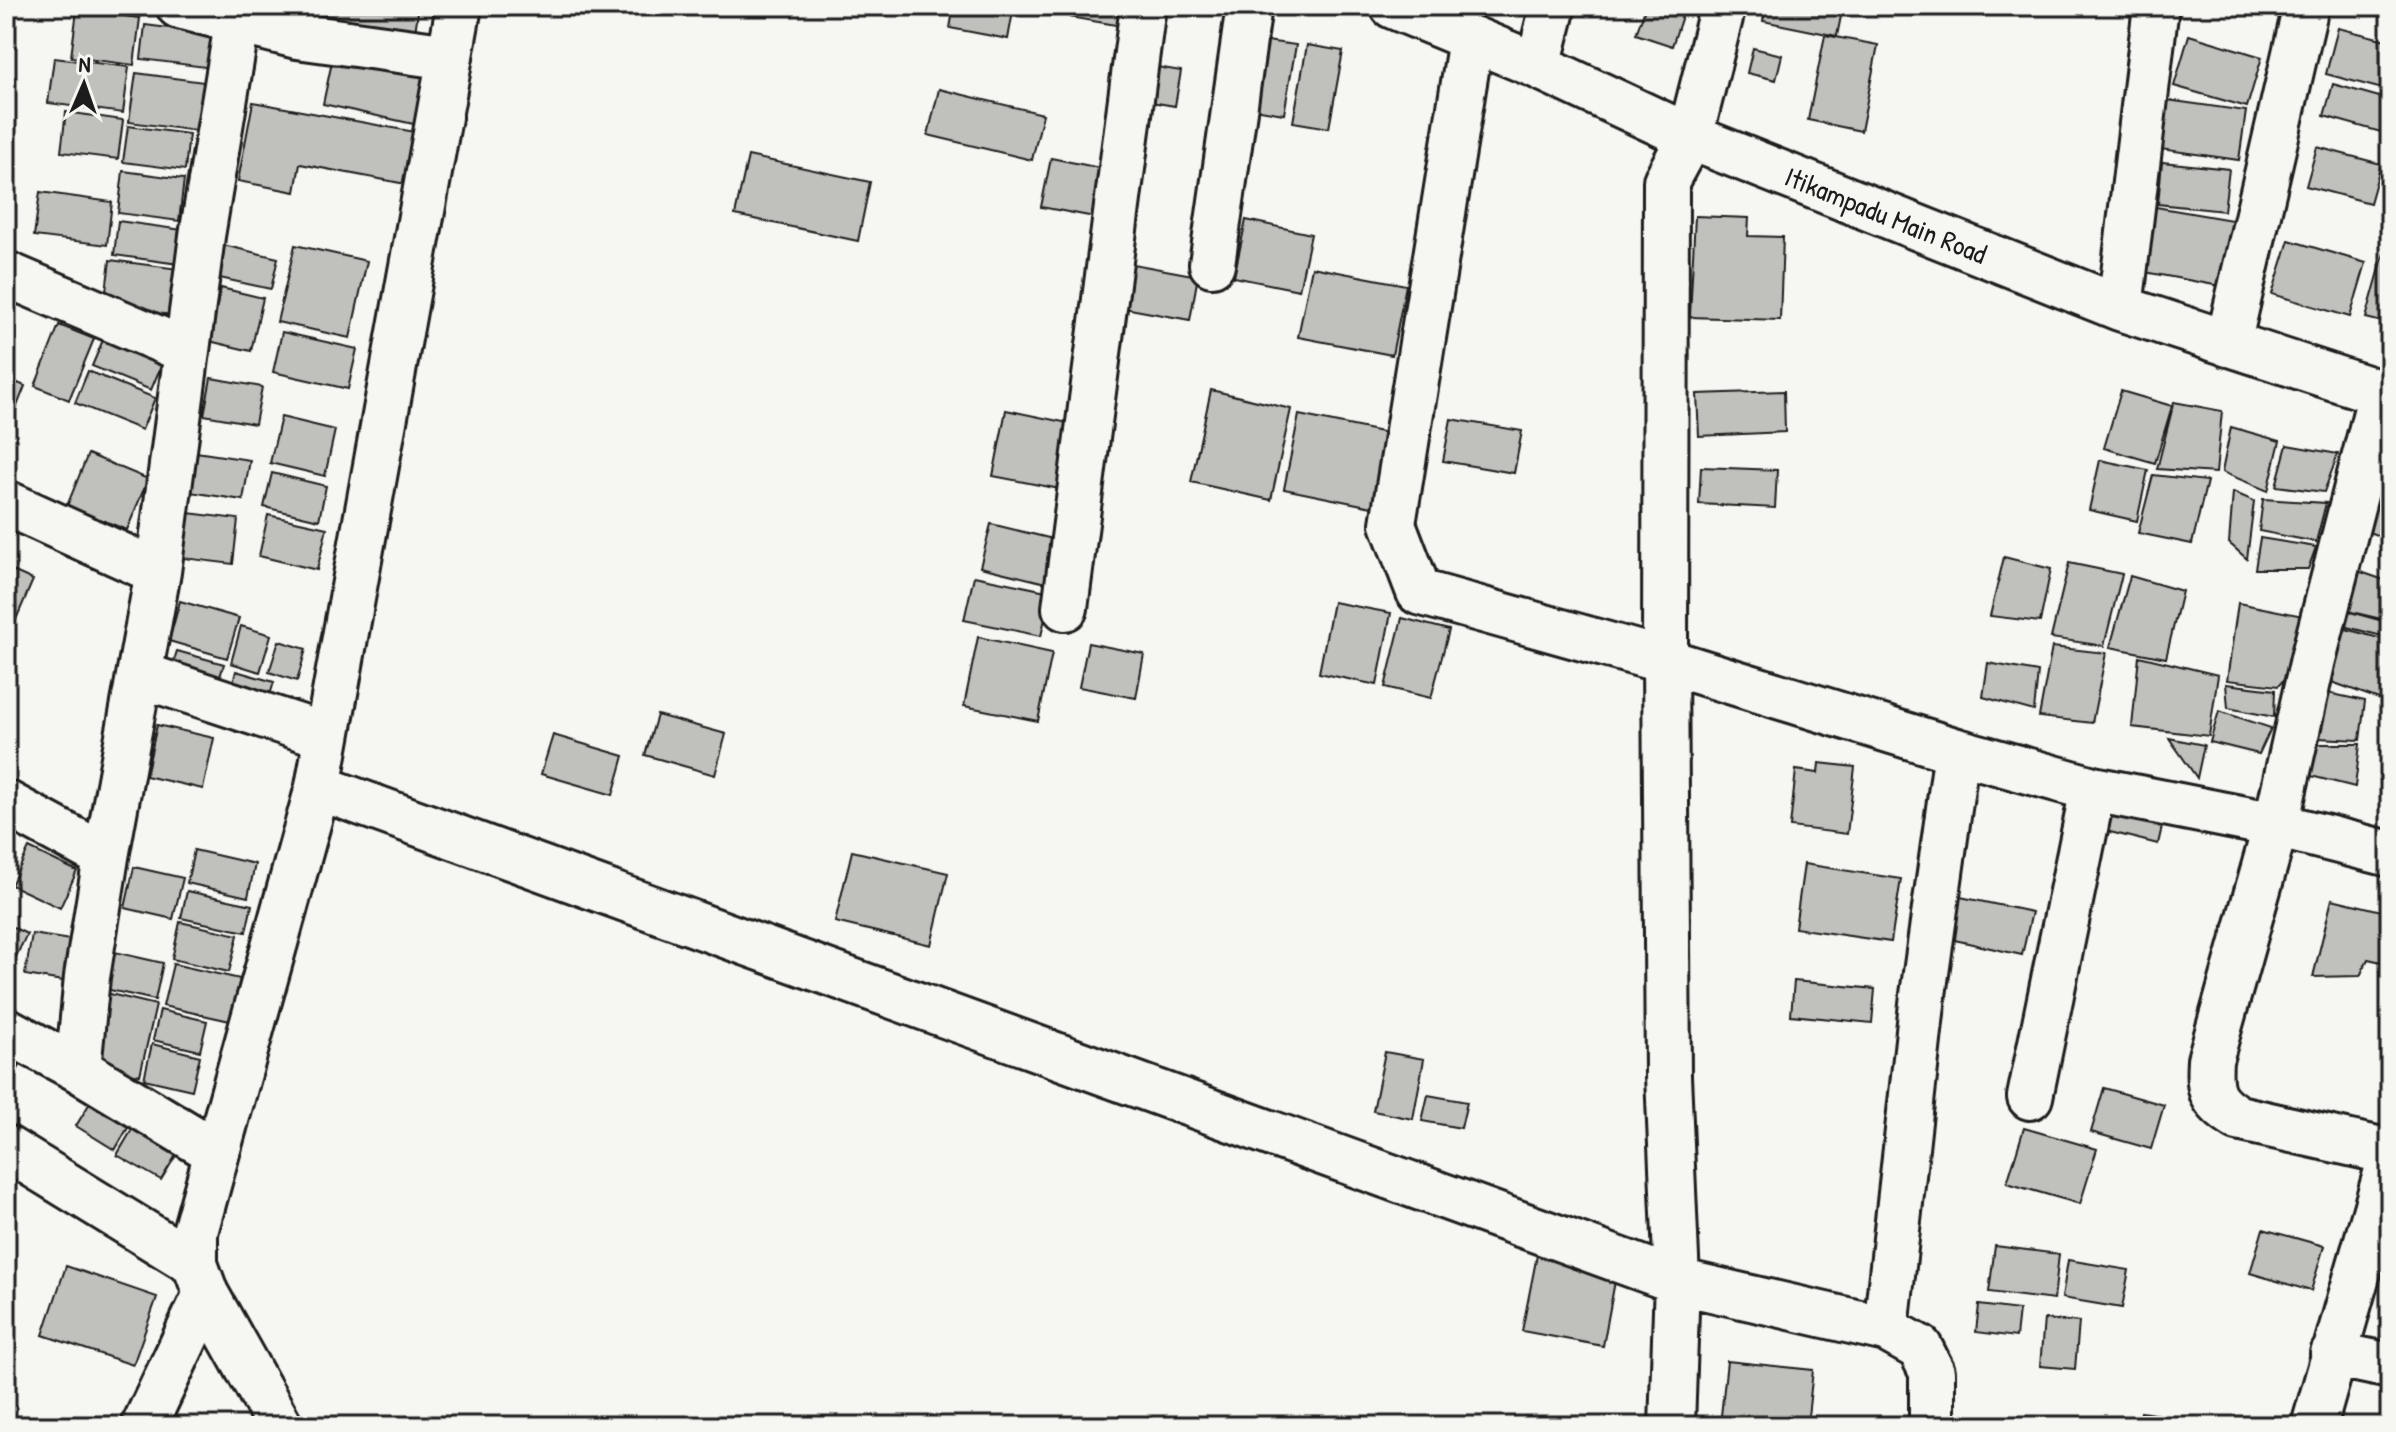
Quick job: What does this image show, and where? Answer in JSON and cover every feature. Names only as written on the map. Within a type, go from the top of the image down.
[{"type":"street","points":[[179,6],[239,13],[297,36],[450,57]]},
{"type":"street","points":[[144,1426],[198,1263],[213,1166],[318,787],[459,6]]},
{"type":"street","points":[[1065,608],[1143,6]]},
{"type":"street","points":[[1212,264],[1249,6]]},
{"type":"street","name":"Itikampadu Main Road","points":[[1393,6],[1538,66],[1690,137],[2120,308],[2386,394]]},
{"type":"street","points":[[1538,66],[1553,6]]},
{"type":"street","points":[[1672,1426],[1677,1281],[1668,1076],[1666,181],[1690,137],[1723,6]]},
{"type":"street","points":[[2120,308],[2156,6]]},
{"type":"street","points":[[2228,344],[2306,6]]},
{"type":"street","points":[[78,1069],[87,977],[158,572],[217,131],[239,13]]},
{"type":"street","points":[[1471,39],[1393,524],[1419,592],[1665,661],[1957,751],[2093,789],[2276,825],[2390,854]]},
{"type":"street","points":[[6,274],[187,351]]},
{"type":"street","points":[[2386,394],[2313,659],[2276,825],[2210,1060],[2209,1082],[2219,1107],[2238,1118],[2390,1152]]},
{"type":"street","points":[[6,503],[158,572]]},
{"type":"street","points":[[141,675],[326,736]]},
{"type":"street","points":[[1886,1329],[1923,995],[1957,751]]},
{"type":"street","points":[[318,787],[1677,1281],[1886,1329],[1920,1348],[1932,1372],[1932,1426]]},
{"type":"street","points":[[2030,1097],[2093,789]]},
{"type":"street","points":[[6,803],[106,857]]},
{"type":"street","points":[[6,1030],[78,1069],[213,1166]]},
{"type":"street","points":[[6,1148],[198,1263],[280,1426]]},
{"type":"street","points":[[2314,1426],[2390,1160]]},
{"type":"street","points":[[2333,1354],[2390,1366]]},
{"type":"building","points":[[321,6],[419,6],[415,32],[319,19]]},
{"type":"building","points":[[954,6],[1014,6],[1008,39],[950,28]]},
{"type":"building","points":[[1071,6],[1131,6],[1128,27],[1069,17]]},
{"type":"building","points":[[1646,6],[1672,6],[1684,10],[1672,46],[1636,34]]},
{"type":"building","points":[[1766,6],[1843,6],[1837,36],[1763,21]]},
{"type":"building","points":[[2118,6],[2148,6],[2146,17],[2118,13]]},
{"type":"building","points":[[77,10],[140,18],[134,65],[71,57]]},
{"type":"building","points":[[145,25],[217,34],[213,68],[141,59]]},
{"type":"building","points":[[2338,28],[2390,41],[2390,91],[2326,74]]},
{"type":"building","points":[[1825,35],[1878,45],[1861,131],[1808,120]]},
{"type":"building","points":[[2189,35],[2262,57],[2247,107],[2174,86]]},
{"type":"building","points":[[1266,41],[1296,45],[1284,114],[1254,109]]},
{"type":"building","points":[[1307,45],[1343,51],[1329,128],[1293,122]]},
{"type":"building","points":[[1753,48],[1782,55],[1776,80],[1747,73]]},
{"type":"building","points":[[333,57],[428,78],[418,125],[323,104]]},
{"type":"building","points":[[54,58],[129,67],[123,113],[48,103]]},
{"type":"building","points":[[1157,67],[1181,71],[1175,106],[1151,102]]},
{"type":"building","points":[[136,73],[204,82],[197,131],[129,122]]},
{"type":"building","points":[[2333,84],[2390,100],[2388,134],[2324,116]]},
{"type":"building","points":[[939,89],[1043,114],[1032,160],[928,135]]},
{"type":"building","points":[[2167,100],[2246,111],[2239,160],[2160,149]]},
{"type":"building","points":[[253,102],[415,132],[406,184],[300,164],[295,192],[238,181]]},
{"type":"building","points":[[66,112],[123,120],[118,159],[61,152]]},
{"type":"building","points":[[128,126],[189,134],[185,170],[123,162]]},
{"type":"building","points":[[2317,147],[2381,164],[2370,203],[2306,186]]},
{"type":"building","points":[[748,156],[870,182],[858,241],[735,215]]},
{"type":"building","points":[[1051,158],[1110,170],[1100,218],[1041,207]]},
{"type":"building","points":[[2162,162],[2229,169],[2224,211],[2158,204]]},
{"type":"building","points":[[123,171],[184,179],[179,221],[118,213]]},
{"type":"building","points":[[40,192],[112,202],[107,245],[34,236]]},
{"type":"building","points":[[2150,206],[2232,220],[2220,286],[2139,271]]},
{"type":"building","points":[[1695,216],[1749,218],[1748,236],[1783,237],[1780,320],[1690,317]]},
{"type":"building","points":[[1246,220],[1311,234],[1299,290],[1234,277]]},
{"type":"building","points":[[118,221],[183,230],[179,264],[114,255]]},
{"type":"building","points":[[2390,232],[2390,324],[2366,318]]},
{"type":"building","points":[[2289,240],[2366,263],[2350,317],[2272,294]]},
{"type":"building","points":[[223,245],[278,258],[271,289],[215,277]]},
{"type":"building","points":[[295,245],[367,261],[350,338],[277,322]]},
{"type":"building","points":[[110,260],[179,269],[173,315],[104,307]]},
{"type":"building","points":[[1133,264],[1198,276],[1190,320],[1124,308]]},
{"type":"building","points":[[1312,267],[1406,285],[1392,355],[1298,337]]},
{"type":"building","points":[[221,288],[263,298],[251,351],[209,341]]},
{"type":"building","points":[[59,325],[94,339],[69,400],[35,386]]},
{"type":"building","points":[[282,332],[357,349],[348,389],[273,372]]},
{"type":"building","points":[[105,335],[164,359],[151,390],[92,366]]},
{"type":"building","points":[[88,371],[155,398],[142,430],[75,403]]},
{"type":"building","points":[[6,378],[25,386],[6,434]]},
{"type":"building","points":[[211,378],[262,387],[255,424],[204,415]]},
{"type":"building","points":[[1211,390],[1291,409],[1271,500],[1191,482]]},
{"type":"building","points":[[1784,391],[1785,432],[1699,436],[1697,394]]},
{"type":"building","points":[[2121,391],[2172,406],[2155,463],[2104,448]]},
{"type":"building","points":[[2174,402],[2222,411],[2216,473],[2157,469]]},
{"type":"building","points":[[1006,410],[1073,424],[1060,489],[993,476]]},
{"type":"building","points":[[1299,415],[1387,433],[1372,507],[1284,489]]},
{"type":"building","points":[[281,417],[335,430],[325,476],[270,463]]},
{"type":"building","points":[[1451,419],[1522,431],[1514,473],[1443,461]]},
{"type":"building","points":[[2231,427],[2280,441],[2268,491],[2222,472]]},
{"type":"building","points":[[2287,445],[2338,454],[2324,492],[2276,486]]},
{"type":"building","points":[[196,452],[250,460],[243,500],[190,492]]},
{"type":"building","points":[[88,454],[148,479],[127,530],[67,506]]},
{"type":"building","points":[[2100,460],[2148,470],[2137,521],[2089,510]]},
{"type":"building","points":[[2390,465],[2390,540],[2363,530]]},
{"type":"building","points":[[1701,467],[1777,470],[1775,508],[1699,504]]},
{"type":"building","points":[[272,473],[326,486],[319,520],[264,507]]},
{"type":"building","points":[[2153,475],[2207,481],[2192,544],[2138,533]]},
{"type":"building","points":[[2233,492],[2254,501],[2247,559],[2229,543]]},
{"type":"building","points":[[2263,499],[2326,503],[2316,542],[2259,531]]},
{"type":"building","points":[[188,513],[238,519],[233,564],[183,558]]},
{"type":"building","points":[[268,515],[327,528],[317,570],[259,556]]},
{"type":"building","points":[[991,524],[1057,540],[1046,583],[980,567]]},
{"type":"building","points":[[2260,538],[2316,547],[2308,569],[2255,569]]},
{"type":"building","points":[[2004,557],[2051,569],[2040,622],[1990,616]]},
{"type":"building","points":[[2069,563],[2122,574],[2104,646],[2051,638]]},
{"type":"building","points":[[6,568],[33,580],[11,631],[6,629]]},
{"type":"building","points":[[2358,571],[2390,582],[2390,621],[2343,610]]},
{"type":"building","points":[[974,576],[1051,592],[1041,636],[964,620]]},
{"type":"building","points":[[2130,576],[2182,591],[2166,658],[2110,647]]},
{"type":"building","points":[[180,601],[239,618],[227,658],[169,641]]},
{"type":"building","points":[[1333,602],[1391,613],[1377,685],[1319,673]]},
{"type":"building","points":[[2238,603],[2303,616],[2304,658],[2278,686],[2227,680]]},
{"type":"building","points":[[2350,612],[2390,623],[2390,638],[2343,626]]},
{"type":"building","points":[[1402,618],[1449,630],[1431,698],[1385,687]]},
{"type":"building","points":[[241,626],[271,635],[260,672],[231,663]]},
{"type":"building","points":[[2342,628],[2390,641],[2390,703],[2329,681]]},
{"type":"building","points":[[978,637],[1052,653],[1038,721],[964,706]]},
{"type":"building","points":[[279,641],[306,649],[297,681],[269,672]]},
{"type":"building","points":[[1088,643],[1144,654],[1136,698],[1079,687]]},
{"type":"building","points":[[2052,647],[2106,653],[2092,723],[2039,717]]},
{"type":"building","points":[[177,651],[224,664],[217,686],[170,673]]},
{"type":"building","points":[[2139,656],[2218,675],[2209,736],[2132,727]]},
{"type":"building","points":[[1988,663],[2038,672],[2034,711],[1983,697]]},
{"type":"building","points":[[236,671],[274,682],[267,705],[230,694]]},
{"type":"building","points":[[2226,684],[2275,690],[2274,717],[2228,708]]},
{"type":"building","points":[[2328,693],[2365,701],[2360,740],[2318,738]]},
{"type":"building","points":[[2219,711],[2271,728],[2259,754],[2210,742]]},
{"type":"building","points":[[657,715],[726,734],[715,775],[645,755]]},
{"type":"building","points":[[157,725],[214,738],[203,789],[146,776]]},
{"type":"building","points":[[553,735],[624,756],[613,795],[541,774]]},
{"type":"building","points":[[2169,738],[2204,745],[2197,778]]},
{"type":"building","points":[[2316,744],[2360,744],[2355,787],[2307,775]]},
{"type":"building","points":[[1819,763],[1855,767],[1847,834],[1790,827],[1796,770],[1818,773]]},
{"type":"building","points":[[2109,805],[2164,818],[2158,844],[2102,830]]},
{"type":"building","points":[[29,848],[77,871],[60,908],[11,885]]},
{"type":"building","points":[[194,850],[255,864],[248,897],[187,883]]},
{"type":"building","points":[[852,851],[948,873],[931,945],[835,922]]},
{"type":"building","points":[[1804,864],[1901,879],[1891,942],[1795,928]]},
{"type":"building","points":[[134,867],[183,878],[173,919],[125,908]]},
{"type":"building","points":[[187,891],[252,905],[246,932],[181,918]]},
{"type":"building","points":[[1951,895],[2032,912],[2022,955],[1941,937]]},
{"type":"building","points":[[2332,899],[2390,913],[2390,964],[2368,959],[2360,976],[2313,977]]},
{"type":"building","points":[[180,922],[238,935],[229,972],[172,959]]},
{"type":"building","points":[[6,924],[27,934],[6,977]]},
{"type":"building","points":[[32,934],[83,942],[76,983],[25,975]]},
{"type":"building","points":[[110,951],[163,963],[155,1000],[101,988]]},
{"type":"building","points":[[173,964],[240,979],[230,1021],[163,1006]]},
{"type":"building","points":[[1794,981],[1875,989],[1872,1023],[1791,1015]]},
{"type":"building","points":[[106,993],[156,1005],[140,1075],[90,1065]]},
{"type":"building","points":[[160,1010],[207,1021],[200,1051],[153,1040]]},
{"type":"building","points":[[6,1043],[26,1055],[8,1087],[6,1086]]},
{"type":"building","points":[[152,1044],[200,1056],[192,1090],[144,1079]]},
{"type":"building","points":[[1385,1052],[1424,1059],[1413,1119],[1373,1111]]},
{"type":"building","points":[[2104,1088],[2164,1105],[2151,1149],[2091,1132]]},
{"type":"building","points":[[1428,1095],[1467,1102],[1461,1128],[1422,1121]]},
{"type":"building","points":[[94,1096],[133,1119],[115,1150],[76,1126]]},
{"type":"building","points":[[137,1121],[181,1147],[161,1180],[117,1155]]},
{"type":"building","points":[[2024,1128],[2097,1149],[2080,1204],[2007,1183]]},
{"type":"building","points":[[2263,1229],[2324,1246],[2311,1291],[2250,1273]]},
{"type":"building","points":[[1995,1246],[2059,1254],[2054,1300],[1989,1292]]},
{"type":"building","points":[[1538,1250],[1618,1265],[1603,1346],[1522,1331]]},
{"type":"building","points":[[2068,1260],[2129,1270],[2122,1308],[2062,1298]]},
{"type":"building","points":[[66,1266],[157,1297],[133,1365],[43,1335]]},
{"type":"building","points":[[1979,1305],[2019,1310],[2016,1337],[1976,1332]]},
{"type":"building","points":[[2044,1319],[2079,1322],[2075,1369],[2040,1366]]},
{"type":"building","points":[[1727,1361],[1813,1370],[1807,1426],[1720,1425]]},
{"type":"building","points":[[2141,1412],[2180,1418],[2179,1426],[2138,1426]]}]
